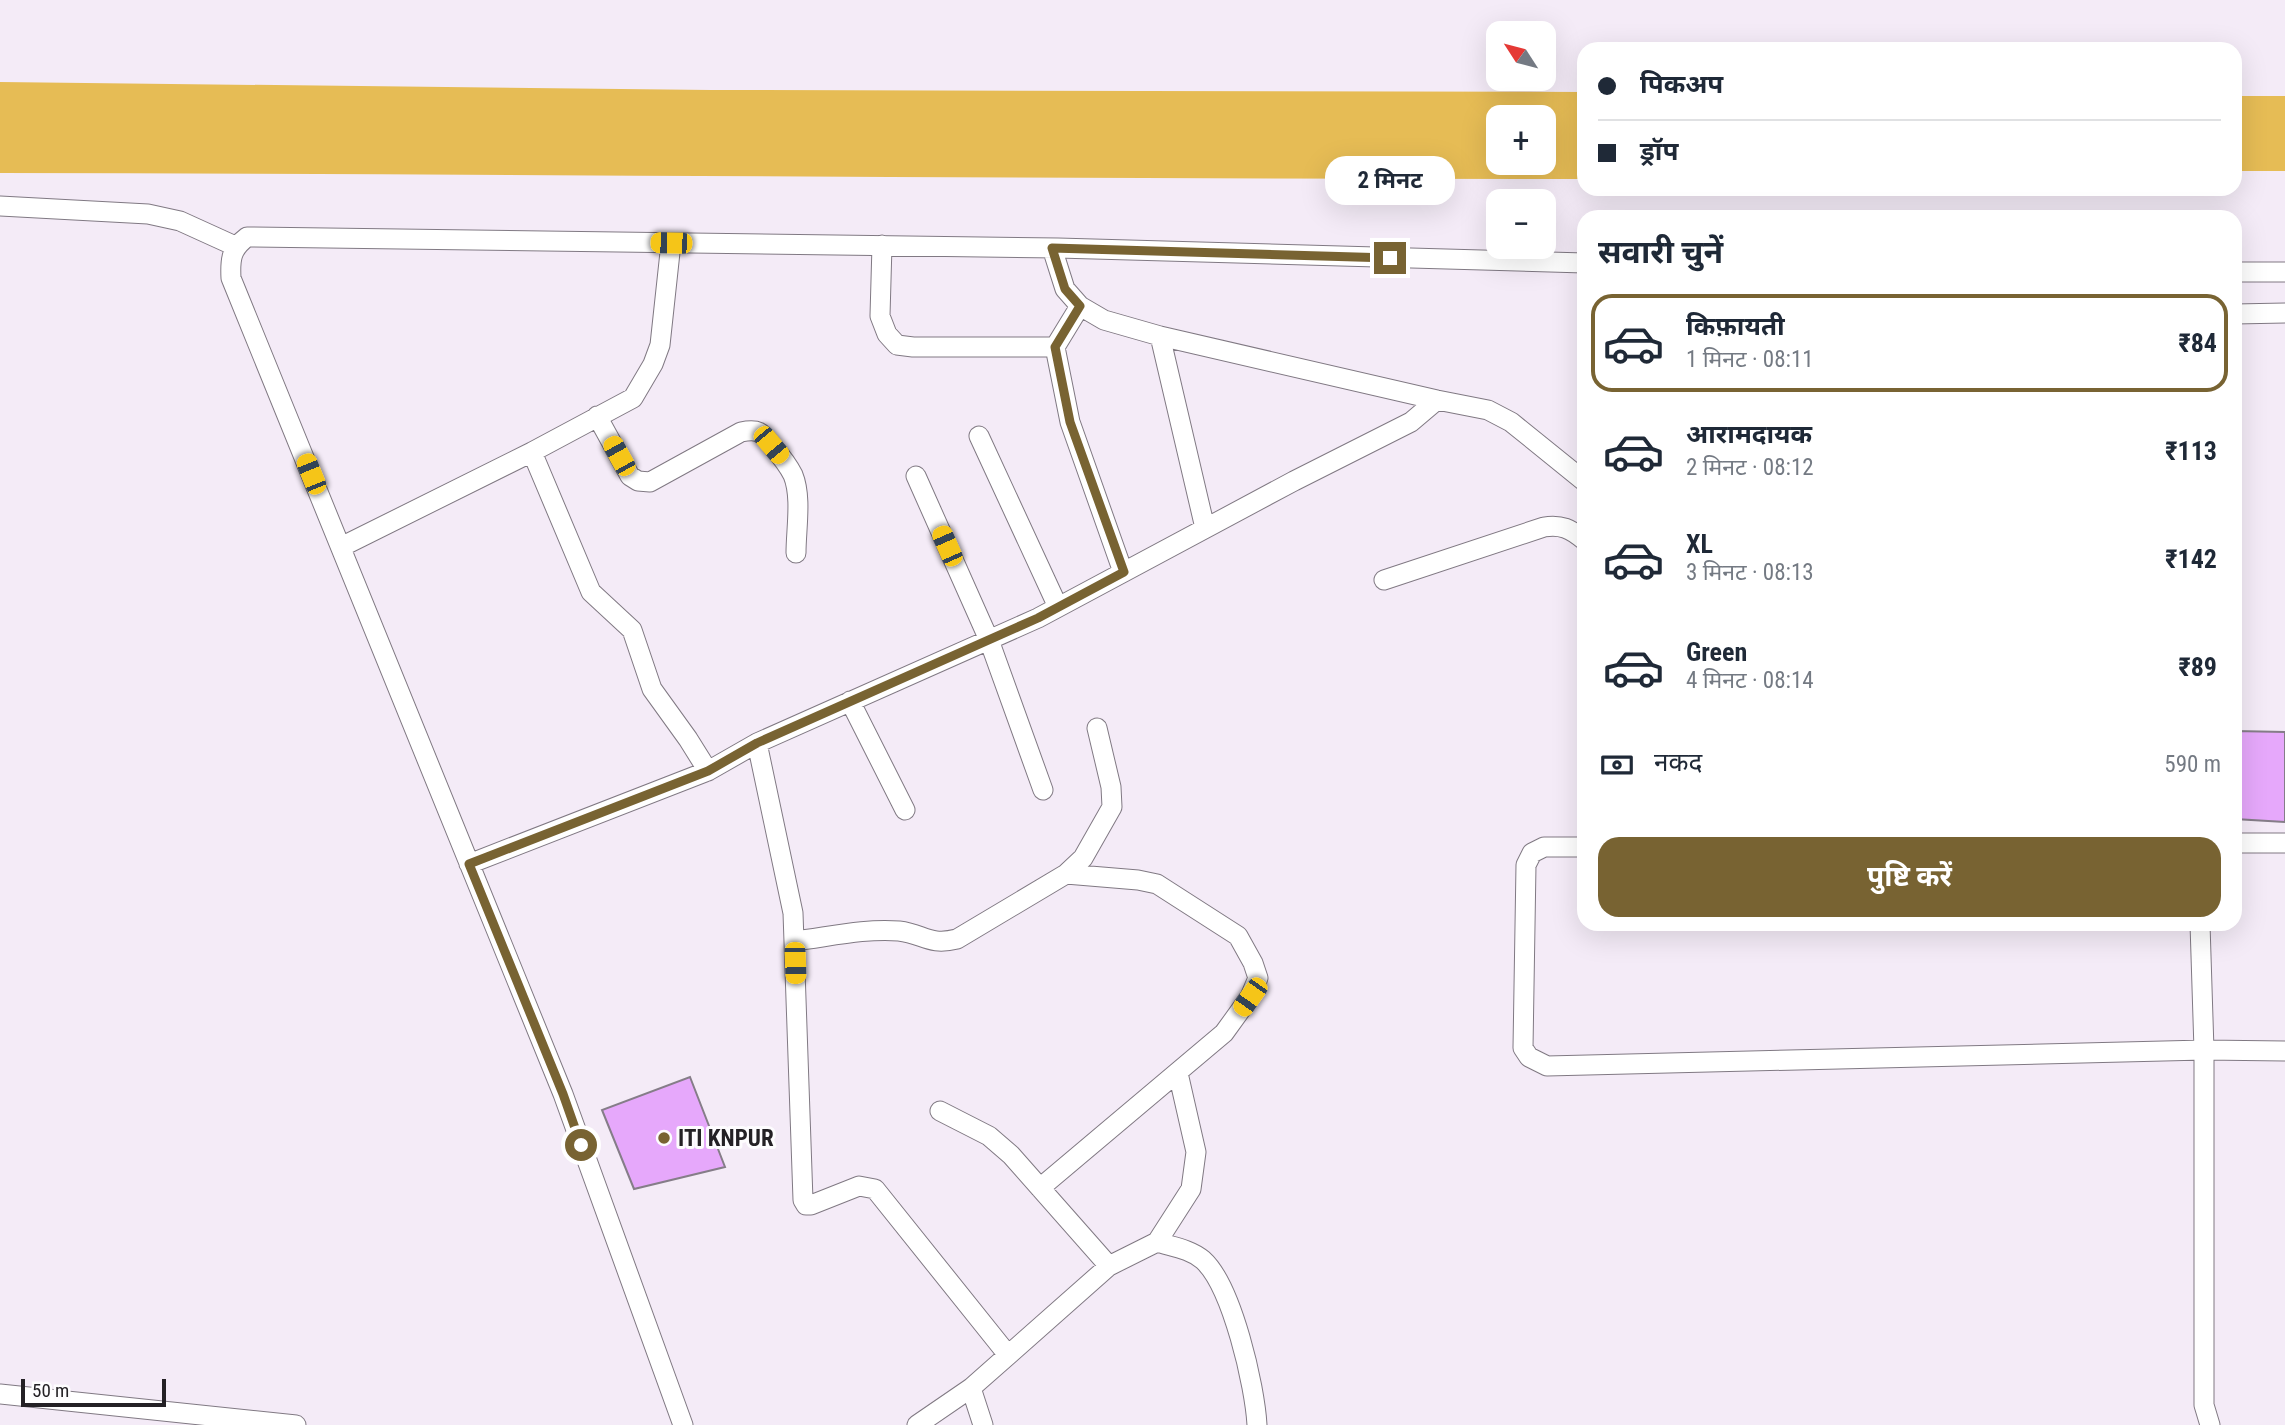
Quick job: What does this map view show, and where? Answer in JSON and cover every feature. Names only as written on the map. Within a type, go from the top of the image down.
[{"type":"street","points":[[0,206],[148,214],[180,221],[235,246]]},
{"type":"street","points":[[683,1425],[563,1094],[231,278],[230,258],[235,246],[247,237],[1052,248],[1577,263]]},
{"type":"street","points":[[341,547],[532,452],[633,398],[653,364],[660,345],[671,243]]},
{"type":"street","points":[[882,246],[880,316],[887,334],[897,345],[1055,347]]},
{"type":"street","points":[[1052,248],[1065,289],[1080,306],[1104,320],[1160,336],[1488,410],[1511,422],[1577,475]]},
{"type":"street","points":[[2242,272],[2285,272]]},
{"type":"street","points":[[1080,306],[1055,347],[1070,422],[1124,572]]},
{"type":"street","points":[[2242,314],[2285,313]]},
{"type":"street","points":[[1160,336],[1205,528]]},
{"type":"street","points":[[469,864],[708,771],[757,743],[1058,607],[1411,422],[1437,400]]},
{"type":"street","points":[[597,416],[630,476],[638,481],[650,482],[741,432],[761,432],[793,476],[797,500],[796,553]]},
{"type":"street","points":[[979,436],[1058,607]]},
{"type":"street","points":[[532,452],[587,585],[591,592],[632,630],[652,690],[708,771]]},
{"type":"street","points":[[916,476],[989,640],[1043,790]]},
{"type":"street","points":[[1384,580],[1544,527],[1558,525],[1577,534]]},
{"type":"street","points":[[850,701],[905,810]]},
{"type":"street","points":[[794,941],[900,931],[932,941],[957,939],[1066,874],[1083,858],[1112,807],[1111,787],[1097,728]]},
{"type":"street","points":[[757,743],[793,913],[803,1200],[806,1205],[811,1205],[859,1186],[875,1189],[1008,1356]]},
{"type":"street","points":[[2242,843],[2285,843]]},
{"type":"street","points":[[1577,847],[1544,848],[1532,853],[1526,865],[1522,1048],[1529,1057],[1547,1066],[2204,1050],[2285,1051]]},
{"type":"street","points":[[1040,1188],[1224,1033],[1250,997],[1258,978],[1253,962],[1238,936],[1157,884],[1066,874]]},
{"type":"street","points":[[2200,931],[2204,1050],[2204,1405],[2210,1425]]},
{"type":"street","points":[[917,1425],[971,1388],[1109,1266],[1157,1242],[1191,1189],[1196,1152],[1178,1073]]},
{"type":"street","points":[[940,1111],[989,1136],[1011,1155],[1109,1266]]},
{"type":"street","points":[[1157,1242],[1195,1255],[1218,1280],[1242,1343],[1255,1399],[1257,1425]]},
{"type":"street","points":[[971,1388],[983,1425]]},
{"type":"street","points":[[0,1394],[296,1425]]},
{"type":"shaded area","points":[[0,82],[711,90],[1577,92],[1577,179],[0,173]]},
{"type":"shaded area","points":[[2242,96],[2285,96],[2285,171],[2242,171]]},
{"type":"building","points":[[2242,731],[2285,732],[2285,822],[2242,819]]},
{"type":"building","name":"ITI KNPUR","points":[[690,1077],[725,1167],[634,1189],[602,1110]]},
{"type":"place","name":"ITI KNPUR","points":[[664,1138]]},
{"type":"route","points":[[581,1145],[563,1094],[469,864],[708,771],[757,743],[1038,618],[1124,572],[1070,422],[1055,347],[1080,306],[1065,289],[1052,248],[1390,258]]}]
